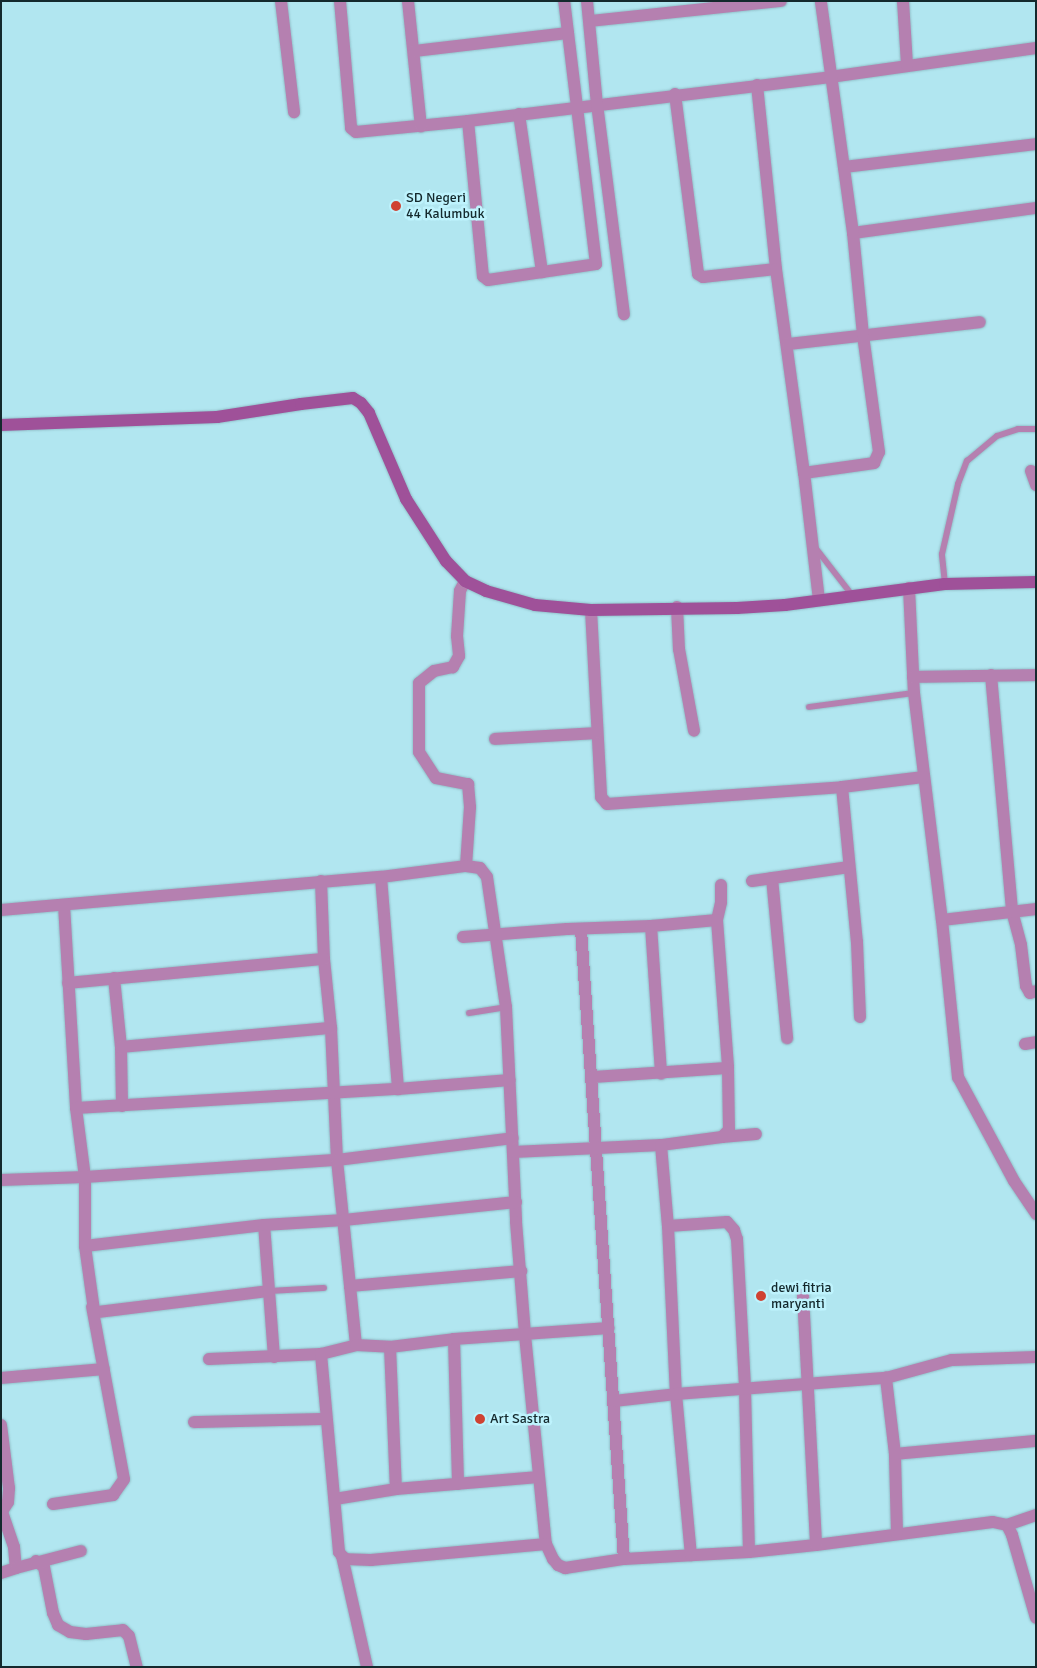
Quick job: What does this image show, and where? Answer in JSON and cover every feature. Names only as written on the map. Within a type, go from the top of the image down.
[{"type":"street","points":[[281,1],[294,112]]},
{"type":"street","points":[[340,1],[352,130],[356,132],[468,121],[675,94],[830,77],[1036,48]]},
{"type":"street","points":[[408,1],[421,126]]},
{"type":"street","points":[[468,121],[483,276],[488,280],[596,264],[564,1]]},
{"type":"street","points":[[587,1],[597,104],[624,314]]},
{"type":"street","points":[[590,21],[781,1]]},
{"type":"street","points":[[804,473],[868,465],[874,463],[878,458],[879,452],[863,335],[853,232],[830,77],[821,1]]},
{"type":"street","points":[[903,1],[908,65]]},
{"type":"street","points":[[414,51],[568,33]]},
{"type":"street","points":[[757,85],[776,269],[788,344],[819,600]]},
{"type":"street","points":[[675,94],[698,274],[703,277],[776,269]]},
{"type":"street","points":[[519,114],[542,272]]},
{"type":"street","points":[[844,167],[1036,144]]},
{"type":"street","points":[[853,232],[1036,208]]},
{"type":"street","points":[[788,344],[980,322]]},
{"type":"street","points":[[1,425],[217,418],[301,404],[353,398],[361,403],[369,413],[406,499],[417,519],[446,561],[465,581],[486,591],[535,605],[591,610],[677,607],[737,608],[784,605],[944,584],[1036,582]]},
{"type":"street","points":[[1031,471],[1036,484]]},
{"type":"street","points":[[465,581],[460,591],[457,636],[459,656],[453,667],[434,670],[419,683],[419,752],[436,778],[468,784],[470,807],[466,866]]},
{"type":"street","points":[[909,588],[914,693],[922,777],[942,920],[958,1077],[1014,1182],[1036,1214]]},
{"type":"street","points":[[677,607],[679,649],[694,731]]},
{"type":"street","points":[[591,610],[600,797],[607,804],[842,786],[922,777]]},
{"type":"street","points":[[991,675],[1012,911],[1021,945],[1026,986],[1030,993],[1036,991]]},
{"type":"street","points":[[913,677],[1036,675]]},
{"type":"street","points":[[495,739],[596,733]]},
{"type":"street","points":[[842,786],[857,942],[860,1017]]},
{"type":"street","points":[[1,910],[381,877],[466,866],[480,868],[487,877],[506,1007],[524,1335],[546,1544],[558,1565],[565,1568],[624,1559],[749,1552],[993,1522],[1007,1526],[1036,1516]]},
{"type":"street","points":[[752,881],[849,867]]},
{"type":"street","points":[[381,877],[398,1089]]},
{"type":"street","points":[[772,878],[787,1038]]},
{"type":"street","points":[[322,881],[324,959],[331,1028],[337,1160],[356,1345]]},
{"type":"street","points":[[721,885],[721,902],[717,920],[728,1068],[729,1130],[722,1137]]},
{"type":"street","points":[[53,1504],[113,1495],[124,1479],[92,1307],[85,1246],[85,1177],[76,1108],[64,905]]},
{"type":"street","points":[[942,920],[1036,909]]},
{"type":"street","points":[[463,937],[651,926],[717,920]]},
{"type":"street","points":[[651,926],[661,1074]]},
{"type":"street","points":[[581,929],[624,1559]]},
{"type":"street","points":[[68,984],[114,978],[324,959]]},
{"type":"street","points":[[114,978],[121,1047],[122,1106]]},
{"type":"street","points":[[121,1047],[331,1028]]},
{"type":"street","points":[[592,1077],[661,1074],[728,1068]]},
{"type":"street","points":[[76,1108],[398,1089],[510,1080]]},
{"type":"street","points":[[513,1152],[597,1147],[661,1146],[756,1134]]},
{"type":"street","points":[[1,1180],[85,1177],[337,1160],[512,1138]]},
{"type":"street","points":[[661,1146],[668,1226],[676,1394],[690,1555]]},
{"type":"street","points":[[85,1246],[264,1225],[344,1220],[516,1202]]},
{"type":"street","points":[[668,1226],[727,1222],[734,1230],[738,1239],[745,1389],[749,1552]]},
{"type":"street","points":[[264,1225],[274,1357]]},
{"type":"street","points":[[350,1286],[521,1271]]},
{"type":"street","points":[[92,1307],[98,1312],[268,1291]]},
{"type":"street","points":[[803,1295],[806,1385],[816,1545]]},
{"type":"street","points":[[209,1359],[321,1354],[356,1345],[390,1347],[454,1339],[609,1328]]},
{"type":"street","points":[[454,1339],[458,1484]]},
{"type":"street","points":[[390,1347],[396,1489]]},
{"type":"street","points":[[321,1354],[339,1552],[342,1556],[367,1667]]},
{"type":"street","points":[[614,1401],[676,1394],[886,1378],[952,1360],[1036,1357]]},
{"type":"street","points":[[1,1378],[104,1369]]},
{"type":"street","points":[[886,1378],[895,1454],[897,1533]]},
{"type":"street","points":[[194,1422],[326,1419]]},
{"type":"street","points":[[1,1425],[9,1488],[8,1502],[2,1509],[14,1547],[16,1568]]},
{"type":"street","points":[[895,1454],[1036,1441]]},
{"type":"street","points":[[335,1499],[396,1489],[538,1477]]},
{"type":"street","points":[[1007,1526],[1036,1618]]},
{"type":"street","points":[[342,1556],[346,1559],[371,1560],[546,1544]]},
{"type":"street","points":[[1,1573],[81,1551]]},
{"type":"street","points":[[36,1562],[44,1567],[53,1613],[58,1625],[70,1632],[86,1634],[123,1630],[129,1636],[137,1667]]},
{"type":"lane","points":[[944,584],[942,554],[958,484],[967,461],[997,436],[1018,429],[1036,429]]},
{"type":"lane","points":[[812,543],[852,596]]},
{"type":"lane","points":[[809,707],[914,693]]},
{"type":"lane","points":[[469,1013],[506,1007]]},
{"type":"lane","points":[[268,1291],[324,1288]]},
{"type":"place","name":"SD Negeri 44 Kalumbuk","points":[[396,206]]},
{"type":"place","name":"dewi fitria maryanti","points":[[761,1296]]},
{"type":"place","name":"Art Sastra","points":[[480,1419]]}]
